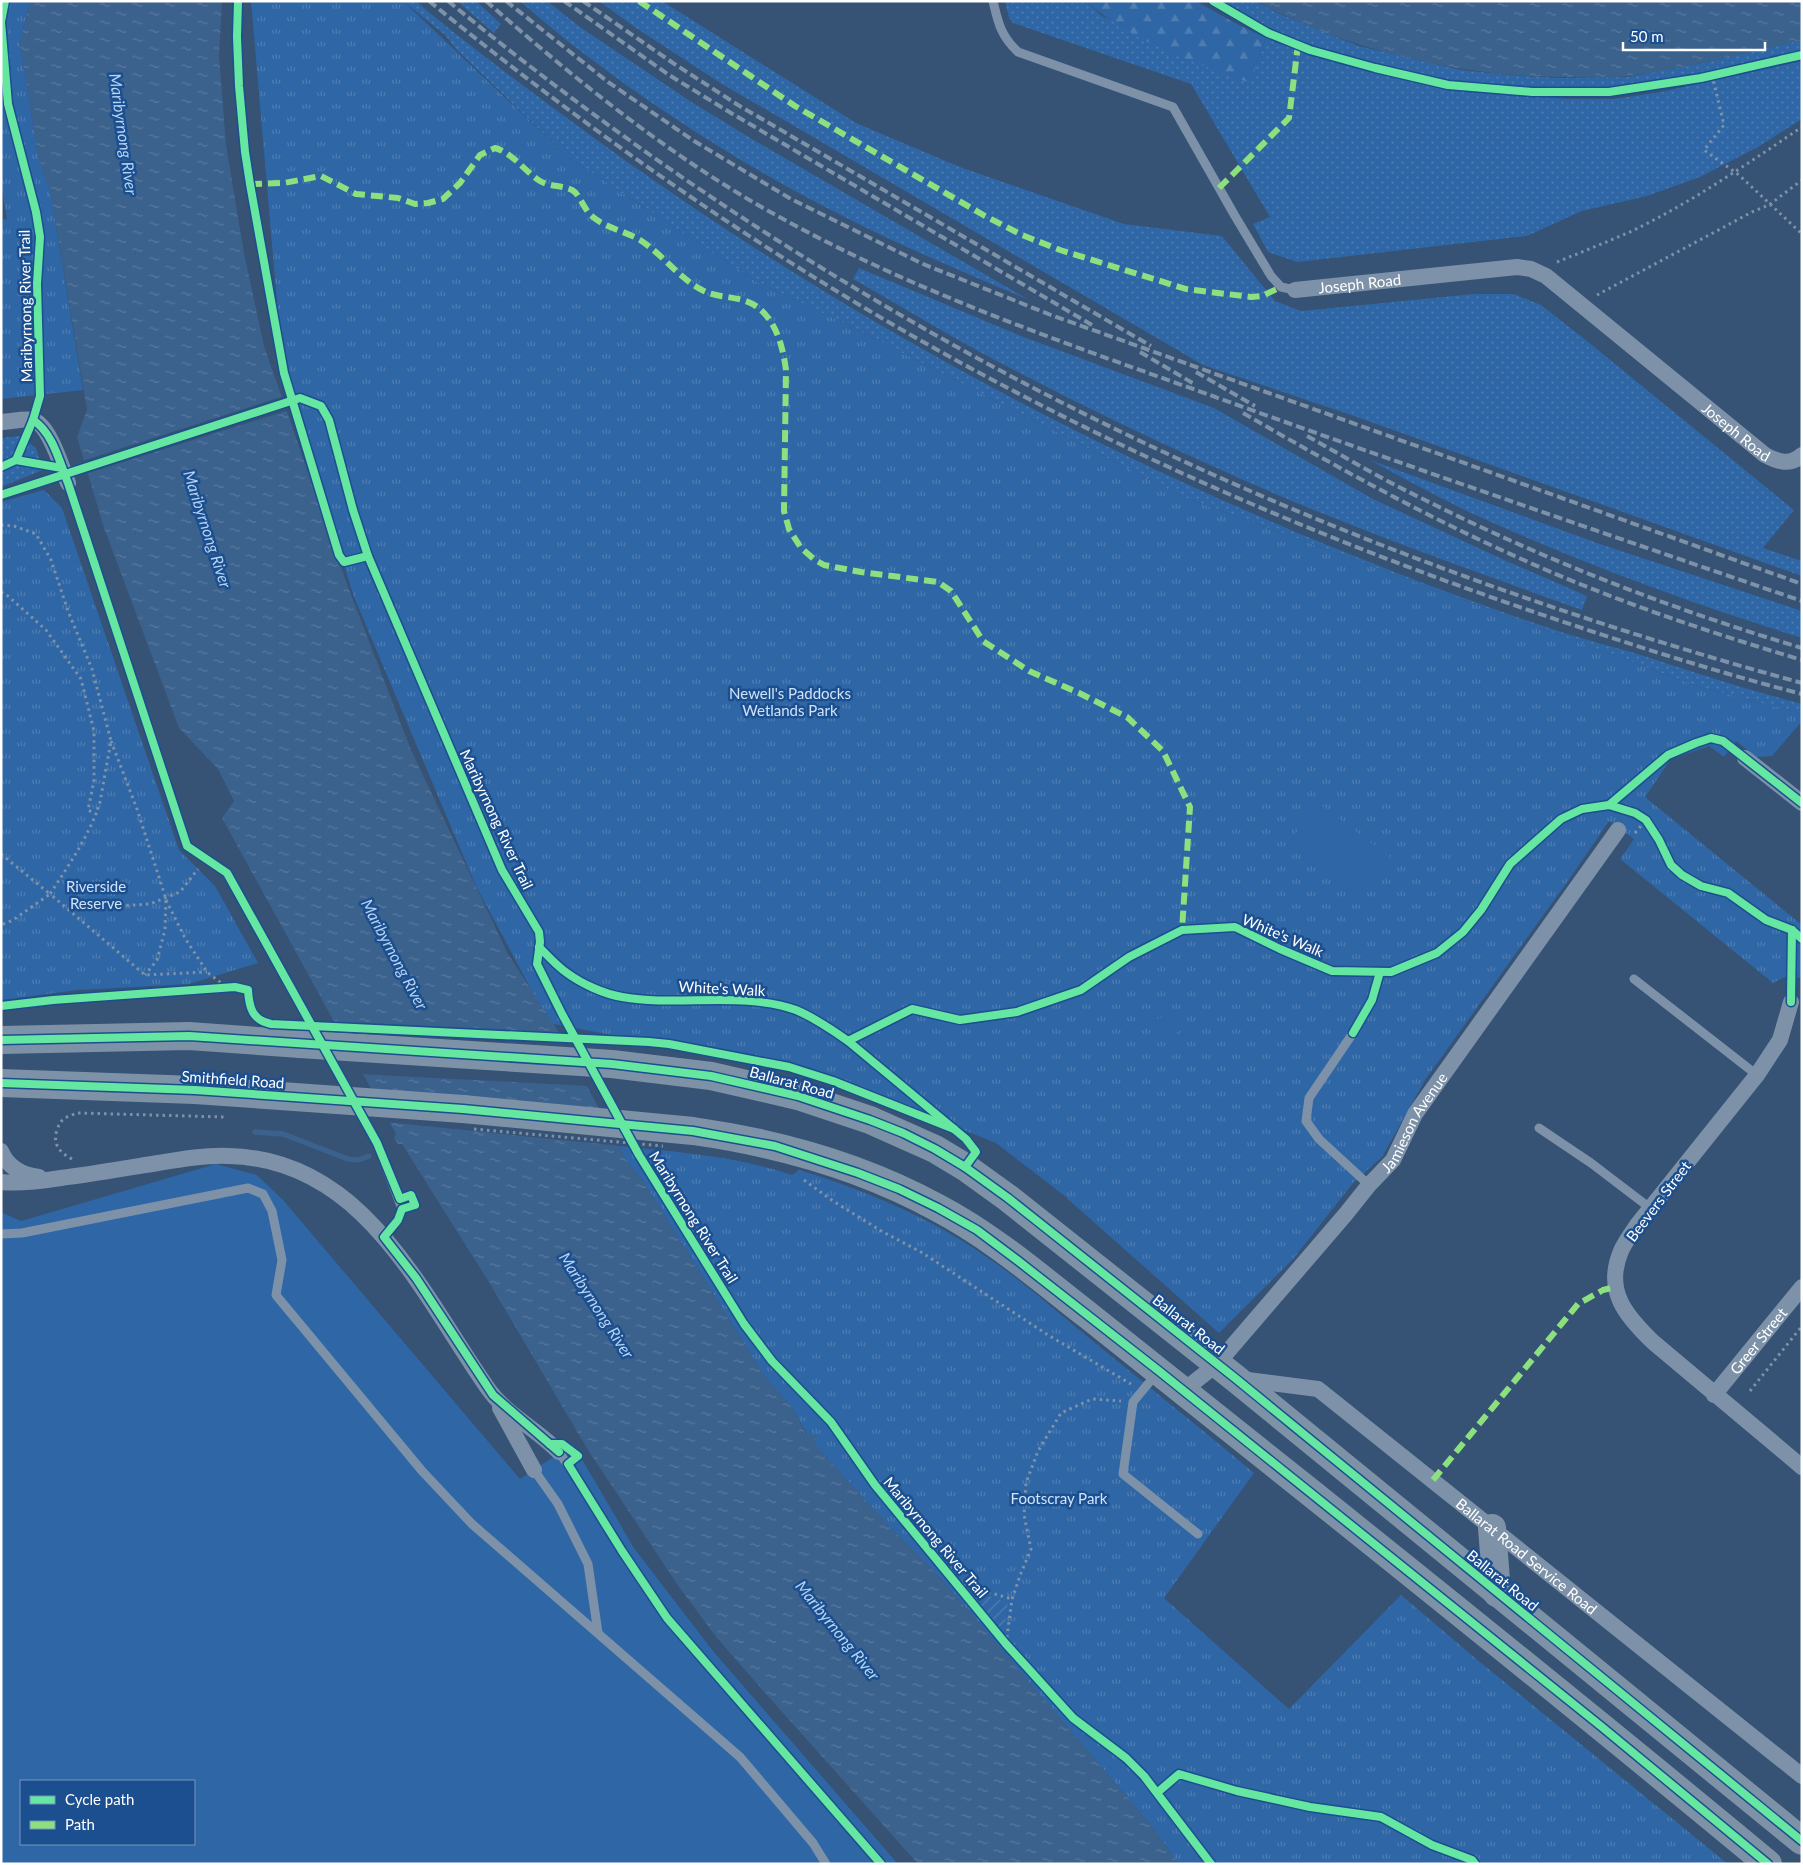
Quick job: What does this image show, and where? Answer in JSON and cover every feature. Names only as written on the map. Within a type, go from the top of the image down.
[{"type":"highway","name":"Ballarat Road","points":[[1,1040],[189,1036],[612,1064],[711,1076],[798,1096],[870,1120],[935,1149],[965,1167],[1008,1198],[1226,1371],[1802,1841]]},
{"type":"highway","name":"Smithfield Road","points":[[1,1083],[195,1090],[337,1100],[464,1119]]},
{"type":"highway","points":[[464,1119],[647,1137],[694,1130],[775,1146],[858,1173],[899,1189],[977,1230],[1017,1260],[1150,1381],[1183,1391],[1602,1727],[1768,1864]]},
{"type":"highway","points":[[1492,1528],[1497,1593]]},
{"type":"street","name":"Joseph Road","points":[[1295,290],[1521,267],[1541,272],[1765,455],[1783,462],[1796,460],[1802,455]]},
{"type":"street","points":[[1,422],[33,420],[42,425],[49,435],[68,483]]},
{"type":"street","points":[[1745,758],[1802,803]]},
{"type":"street","name":"Jamieson Avenue","points":[[1183,1391],[1226,1371],[1345,1215],[1369,1185],[1393,1160],[1415,1114],[1618,830]]},
{"type":"street","name":"Beevers Street","points":[[1791,1002],[1780,1040],[1757,1075],[1650,1208],[1621,1251],[1616,1269],[1615,1286],[1622,1305],[1634,1323],[1653,1342],[1802,1467]]},
{"type":"street","points":[[1,1151],[11,1166],[23,1173],[40,1177],[66,1177]]},
{"type":"street","points":[[1,1182],[22,1182],[66,1177],[202,1156],[228,1156],[257,1158],[292,1168],[326,1185],[346,1200],[384,1237],[416,1278],[489,1390],[534,1470]]},
{"type":"street","name":"Greer Street","points":[[1714,1395],[1799,1297]]},
{"type":"street","name":"Ballarat Road Service Road","points":[[1226,1371],[1318,1389],[1802,1776]]},
{"type":"street","points":[[489,1390],[512,1413],[559,1452]]},
{"type":"lane","name":"Joseph Road","points":[[993,1],[999,28],[1007,42],[1018,52],[1173,107],[1271,276],[1284,289],[1295,290]]},
{"type":"lane","points":[[68,483],[187,846],[227,873],[377,1143],[402,1209],[398,1220],[384,1237]]},
{"type":"lane","points":[[1634,979],[1757,1075]]},
{"type":"lane","points":[[1353,1033],[1309,1098],[1306,1121],[1319,1139],[1369,1185]]},
{"type":"lane","points":[[1539,1128],[1591,1163],[1650,1208]]},
{"type":"lane","points":[[1,1234],[22,1233],[248,1188],[263,1194],[272,1212],[282,1260],[276,1295],[423,1472],[472,1524],[740,1756],[813,1843],[826,1864]]},
{"type":"lane","points":[[1150,1381],[1133,1402],[1123,1474],[1198,1534]]},
{"type":"lane","points":[[559,1452],[667,1618],[881,1864]]},
{"type":"lane","points":[[534,1470],[558,1504],[588,1564],[598,1633]]},
{"type":"path","points":[[1701,78],[1721,73]]},
{"type":"path","points":[[1712,75],[1724,125],[1704,150],[1734,172],[1802,234]]},
{"type":"path","points":[[1557,262],[1632,230],[1674,208],[1734,172],[1802,127]]},
{"type":"path","points":[[1581,304],[1752,212],[1769,205],[1802,180]]},
{"type":"path","points":[[1,525],[14,526],[36,534],[51,560],[68,611],[92,669],[111,741],[137,809],[166,899],[185,938],[207,972],[226,987]]},
{"type":"path","points":[[1,592],[46,630],[81,679],[94,731],[94,782],[88,810],[96,814]]},
{"type":"path","points":[[1,925],[13,920],[50,894],[72,862],[87,835],[100,802],[111,741]]},
{"type":"path","points":[[1640,816],[1646,820],[1650,827]]},
{"type":"path","points":[[1,854],[145,975],[207,972]]},
{"type":"path","points":[[68,909],[150,904],[166,899],[180,892],[193,877],[204,858]]},
{"type":"path","points":[[145,975],[157,960],[165,930],[166,899]]},
{"type":"path","points":[[218,988],[235,987]]},
{"type":"path","points":[[464,1119],[647,1137],[672,1147]]},
{"type":"path","points":[[798,1175],[833,1202],[883,1232],[922,1252],[1048,1335],[1150,1381]]},
{"type":"path","points":[[1750,1391],[1802,1326]]},
{"type":"path","points":[[1006,1644],[1012,1599],[1031,1548],[1024,1515],[1026,1483],[1038,1451],[1061,1413],[1092,1399],[1133,1402]]},
{"type":"path","points":[[954,1580],[1012,1599]]},
{"type":"path","points":[[1000,1637],[1013,1652]]},
{"type":"green space","points":[[1,1],[30,1],[20,43],[38,155],[50,190],[83,390],[1,399],[1,220],[7,219],[1,183]]},
{"type":"green space","name":"Newell's Paddocks Wetlands Park","points":[[251,1],[403,1],[568,157],[757,282],[850,326],[1181,496],[1697,686],[1802,714],[1802,721],[1772,756],[1756,757],[1736,741],[1724,757],[1709,746],[1671,759],[1645,797],[1802,925],[1802,978],[1785,977],[1773,983],[1620,859],[1634,839],[1609,821],[1425,1080],[1382,1157],[1353,1183],[1294,1258],[1219,1333],[1061,1193],[996,1143],[834,1078],[549,1023],[476,886],[354,597],[283,372]]},
{"type":"green space","points":[[403,1],[416,1],[496,65],[579,127],[736,236],[845,304],[957,368],[1071,428],[1187,484],[1305,536],[1425,583],[1558,631],[1802,704],[1802,714],[1697,686],[1181,496],[850,326],[757,282],[568,157],[456,49],[445,35]]},
{"type":"green space","points":[[457,1],[476,1],[501,24],[494,33]]},
{"type":"green space","points":[[520,1],[547,1],[580,27],[693,103],[1029,300],[865,227],[801,195],[746,163],[631,88],[570,43]]},
{"type":"green space","points":[[599,1],[662,1],[856,123],[960,167],[1124,224],[1222,236],[1275,301],[1301,311],[1474,294],[1514,294],[1541,305],[1794,510],[1763,548],[1802,561],[1802,576],[1354,416],[1203,365],[722,84],[636,28]]},
{"type":"green space","points":[[1005,1],[1086,1],[1102,16],[1250,82],[1266,38],[1347,66],[1446,88],[1468,92],[1568,99],[1614,99],[1661,92],[1802,61],[1802,119],[1758,147],[1700,177],[1647,196],[1582,211],[1527,236],[1297,262],[1268,252],[1253,224],[1270,217],[1191,84],[1013,23],[1009,18]]},
{"type":"green space","points":[[1086,1],[1196,1],[1266,38],[1250,83],[1164,50],[1123,28]]},
{"type":"green space","points":[[1223,1],[1255,1],[1282,15],[1359,46],[1461,70],[1510,75],[1558,78],[1627,77],[1703,63],[1802,40],[1802,53],[1609,89],[1533,88],[1450,80],[1342,55],[1300,41],[1270,28]]},
{"type":"green space","points":[[859,268],[1021,336],[1214,408],[1373,499],[1587,596],[1582,610],[1348,524],[1137,432],[997,361],[853,279]]},
{"type":"green space","points":[[20,436],[36,448],[43,470],[1,487],[1,438]]},
{"type":"green space","points":[[1370,460],[1600,544],[1802,611],[1802,638],[1718,611],[1593,565],[1458,507]]},
{"type":"green space","name":"Riverside Reserve","points":[[44,490],[62,508],[179,850],[215,886],[258,963],[189,984],[78,990],[1,1000],[1,502]]},
{"type":"green space","points":[[1318,803],[1390,857],[1359,898],[1287,845]]},
{"type":"green space","points":[[1174,1011],[1183,1029],[1164,1039],[1155,1020]]},
{"type":"green space","name":"Footscray Park","points":[[619,1146],[728,1159],[792,1175],[799,1170],[861,1191],[902,1208],[940,1228],[1010,1273],[1254,1473],[1164,1598],[1289,1709],[1401,1595],[1475,1658],[1728,1864],[1179,1864],[1151,1825],[942,1580],[814,1444],[791,1406],[767,1380],[643,1181],[627,1161]]},
{"type":"green space","points":[[216,1164],[257,1175],[283,1200],[520,1479],[573,1444],[634,1548],[713,1651],[898,1864],[1,1864],[1,1212],[21,1221]]},
{"type":"green space","points":[[968,1590],[1008,1602],[1004,1632]]},
{"type":"water","name":"Maribyrnong River","points":[[30,1],[222,1],[219,55],[226,145],[244,253],[264,346],[348,587],[411,750],[508,954],[556,1028],[627,1161],[643,1181],[767,1380],[791,1406],[806,1434],[817,1436],[814,1444],[942,1580],[1151,1825],[1179,1864],[918,1864],[717,1638],[679,1587],[588,1450],[487,1279],[402,1144],[398,1144],[394,1138],[396,1134],[222,818],[234,801],[218,769],[179,728],[104,528],[77,437],[87,410],[50,190],[38,156],[20,43]]},
{"type":"water","points":[[1255,1],[1802,1],[1802,40],[1694,65],[1628,76],[1537,76],[1454,68],[1412,59],[1332,35]]},
{"type":"pier","points":[[284,396],[289,410],[85,474],[82,461]]},
{"type":"pier","points":[[333,1024],[564,1036],[590,1086],[360,1074]]},
{"type":"pier","points":[[369,1091],[603,1110],[622,1146],[386,1122]]},
{"type":"waterway","points":[[255,1132],[283,1134],[348,1159],[358,1160],[369,1156]]},
{"type":"railway","points":[[429,1],[490,50],[614,143],[743,232],[875,314],[943,353],[1090,430],[1240,499],[1316,531],[1471,590],[1611,638],[1802,694]]},
{"type":"railway","points":[[448,1],[602,121],[764,232],[875,300],[984,362],[1096,420],[1210,473],[1325,523],[1443,568],[1561,610],[1681,648],[1802,683]]},
{"type":"railway","points":[[486,1],[589,88],[660,142],[774,214],[826,242],[879,267],[987,313],[1096,354],[1429,473],[1802,601]]},
{"type":"railway","points":[[506,1],[608,82],[694,141],[791,199],[923,264],[1051,315],[1802,584]]},
{"type":"railway","points":[[564,1],[669,75],[1092,325]]},
{"type":"railway","points":[[583,1],[738,105],[1151,346]]},
{"type":"railway","points":[[1140,352],[1196,385]]},
{"type":"railway","points":[[1196,372],[1255,406]]},
{"type":"railway","points":[[1243,413],[1379,489],[1517,557],[1587,587],[1658,613],[1729,638],[1802,660]]},
{"type":"railway","points":[[1307,436],[1408,492],[1515,543],[1656,600],[1802,648]]},
{"type":"marked path","points":[[639,1],[795,106],[985,216],[1022,235],[1060,250],[1186,289],[1251,297],[1262,296],[1281,287]]},
{"type":"marked path","points":[[1219,188],[1289,118],[1298,45]]},
{"type":"marked path","points":[[250,184],[284,183],[321,176],[356,194],[398,198],[415,204],[428,203],[443,199],[460,183],[480,155],[495,148],[513,158],[540,181],[575,192],[593,217],[640,240],[702,290],[715,295],[743,300],[756,306],[773,326],[785,361],[784,511],[789,529],[801,548],[824,565],[938,582],[951,591],[983,641],[1029,671],[1127,717],[1163,751],[1190,807],[1182,930]]},
{"type":"marked path","points":[[1433,1480],[1578,1304],[1603,1290],[1615,1287]]},
{"type":"cycle path","name":"Maribyrnong River Trail","points":[[5,1],[1,22],[8,104],[36,212],[40,237],[37,284],[40,396],[33,420],[16,460]]},
{"type":"cycle path","points":[[238,1],[239,86],[245,152],[284,373],[339,555],[344,562],[368,556]]},
{"type":"cycle path","points":[[1213,1],[1268,33],[1310,50],[1448,85],[1532,92],[1609,92],[1701,78],[1802,55]]},
{"type":"cycle path","name":"Maribyrnong River Trail","points":[[1,495],[300,398],[321,406],[329,420],[353,510],[368,556],[502,870],[539,932],[540,942],[537,964],[562,1014],[639,1155],[744,1324],[772,1361],[831,1422],[875,1485],[1006,1644],[1073,1718],[1126,1758],[1144,1776],[1211,1864]]},
{"type":"cycle path","points":[[33,420],[46,432],[68,483],[187,846],[227,873],[377,1143],[400,1199],[411,1195],[415,1205],[402,1209],[398,1220],[384,1237],[416,1278],[493,1395],[559,1452]]},
{"type":"cycle path","points":[[1,467],[16,460],[62,468]]},
{"type":"cycle path","points":[[1609,805],[1668,755],[1711,738],[1723,741],[1802,803]]},
{"type":"cycle path","name":"White's Walk","points":[[539,947],[573,977],[586,985],[608,994],[643,1000],[733,1000],[776,1004],[796,1010],[810,1017],[848,1041],[912,1009],[960,1020],[1017,1012],[1081,990],[1129,957],[1182,930],[1235,927],[1332,971],[1391,972],[1437,953],[1463,932],[1481,910],[1510,864],[1561,819],[1582,809],[1609,805],[1635,813],[1646,820],[1659,840],[1671,865],[1682,875],[1701,886],[1728,893],[1766,920],[1792,930],[1802,939]]},
{"type":"cycle path","points":[[1791,1002],[1792,930]]},
{"type":"cycle path","points":[[1353,1033],[1372,1000],[1380,972]]},
{"type":"cycle path","points":[[1,1006],[53,1000],[235,987],[248,990],[249,1002],[253,1012],[260,1019],[271,1024],[669,1044],[789,1067],[833,1081],[954,1129]]},
{"type":"cycle path","points":[[1,1040],[189,1036],[612,1064],[711,1076],[798,1096],[903,1133],[965,1167],[1008,1198],[1235,1378],[1802,1841]]},
{"type":"cycle path","points":[[848,1041],[966,1139],[976,1152],[965,1167]]},
{"type":"cycle path","points":[[1,1083],[195,1090],[463,1109],[693,1131],[775,1146],[858,1173],[899,1189],[977,1230],[1017,1260],[1159,1371],[1602,1727],[1768,1864]]},
{"type":"cycle path","points":[[550,1444],[562,1444],[578,1456],[568,1464],[622,1551],[667,1618],[881,1864]]},
{"type":"cycle path","points":[[1158,1792],[1179,1774],[1237,1791],[1310,1807],[1381,1817],[1432,1845],[1472,1860],[1475,1864]]}]
